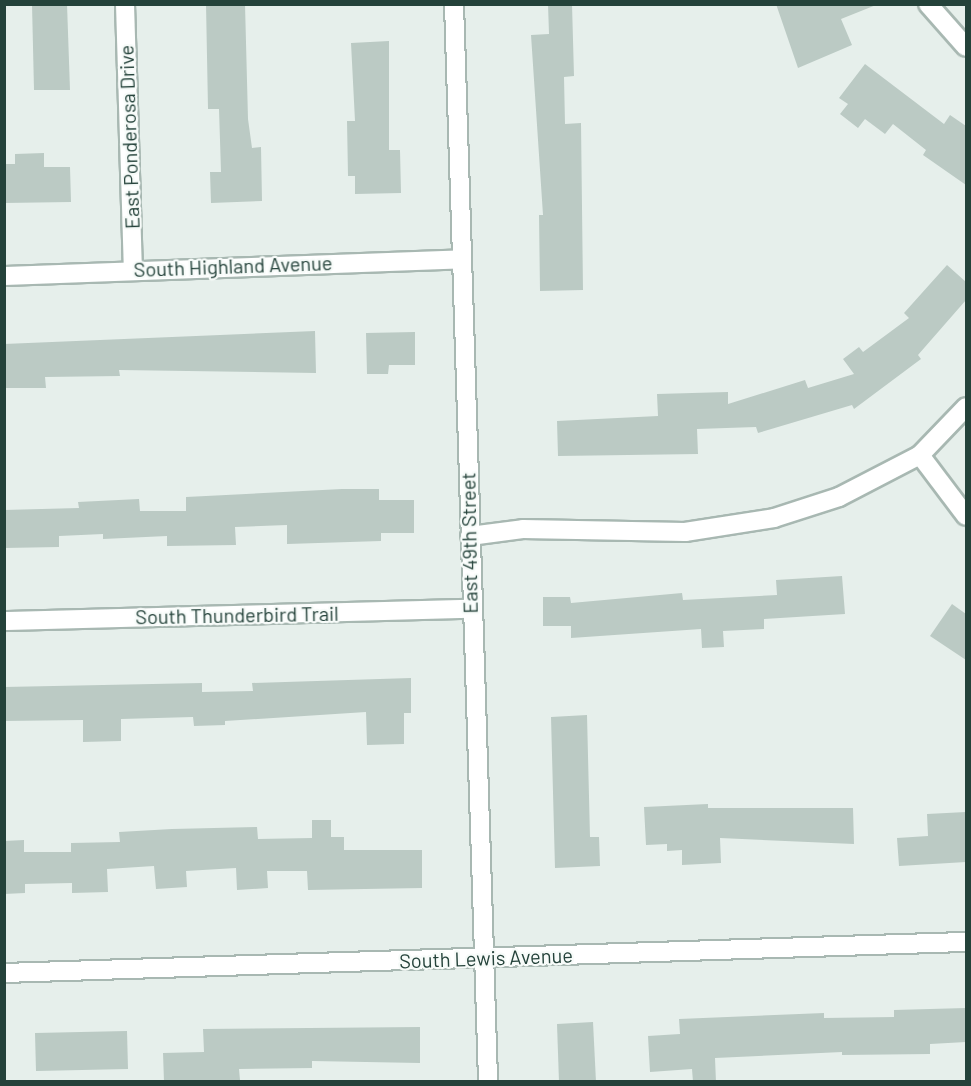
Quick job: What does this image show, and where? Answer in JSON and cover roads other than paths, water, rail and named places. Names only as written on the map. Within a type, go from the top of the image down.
[{"type":"street","name":"East Ponderosa Drive","points":[[125,4],[133,269]]},
{"type":"street","name":"East 49th Street","points":[[454,4],[470,536],[470,609],[488,1082]]},
{"type":"street","points":[[928,4],[966,47]]},
{"type":"street","name":"South Highland Avenue","points":[[4,276],[133,269],[462,259]]},
{"type":"street","points":[[470,536],[523,529],[685,532],[774,518],[839,497],[920,455],[966,407]]},
{"type":"street","points":[[920,455],[966,516]]},
{"type":"street","name":"South Thunderbird Trail","points":[[4,621],[470,609]]},
{"type":"street","name":"South Lewis Avenue","points":[[4,973],[966,942]]}]
